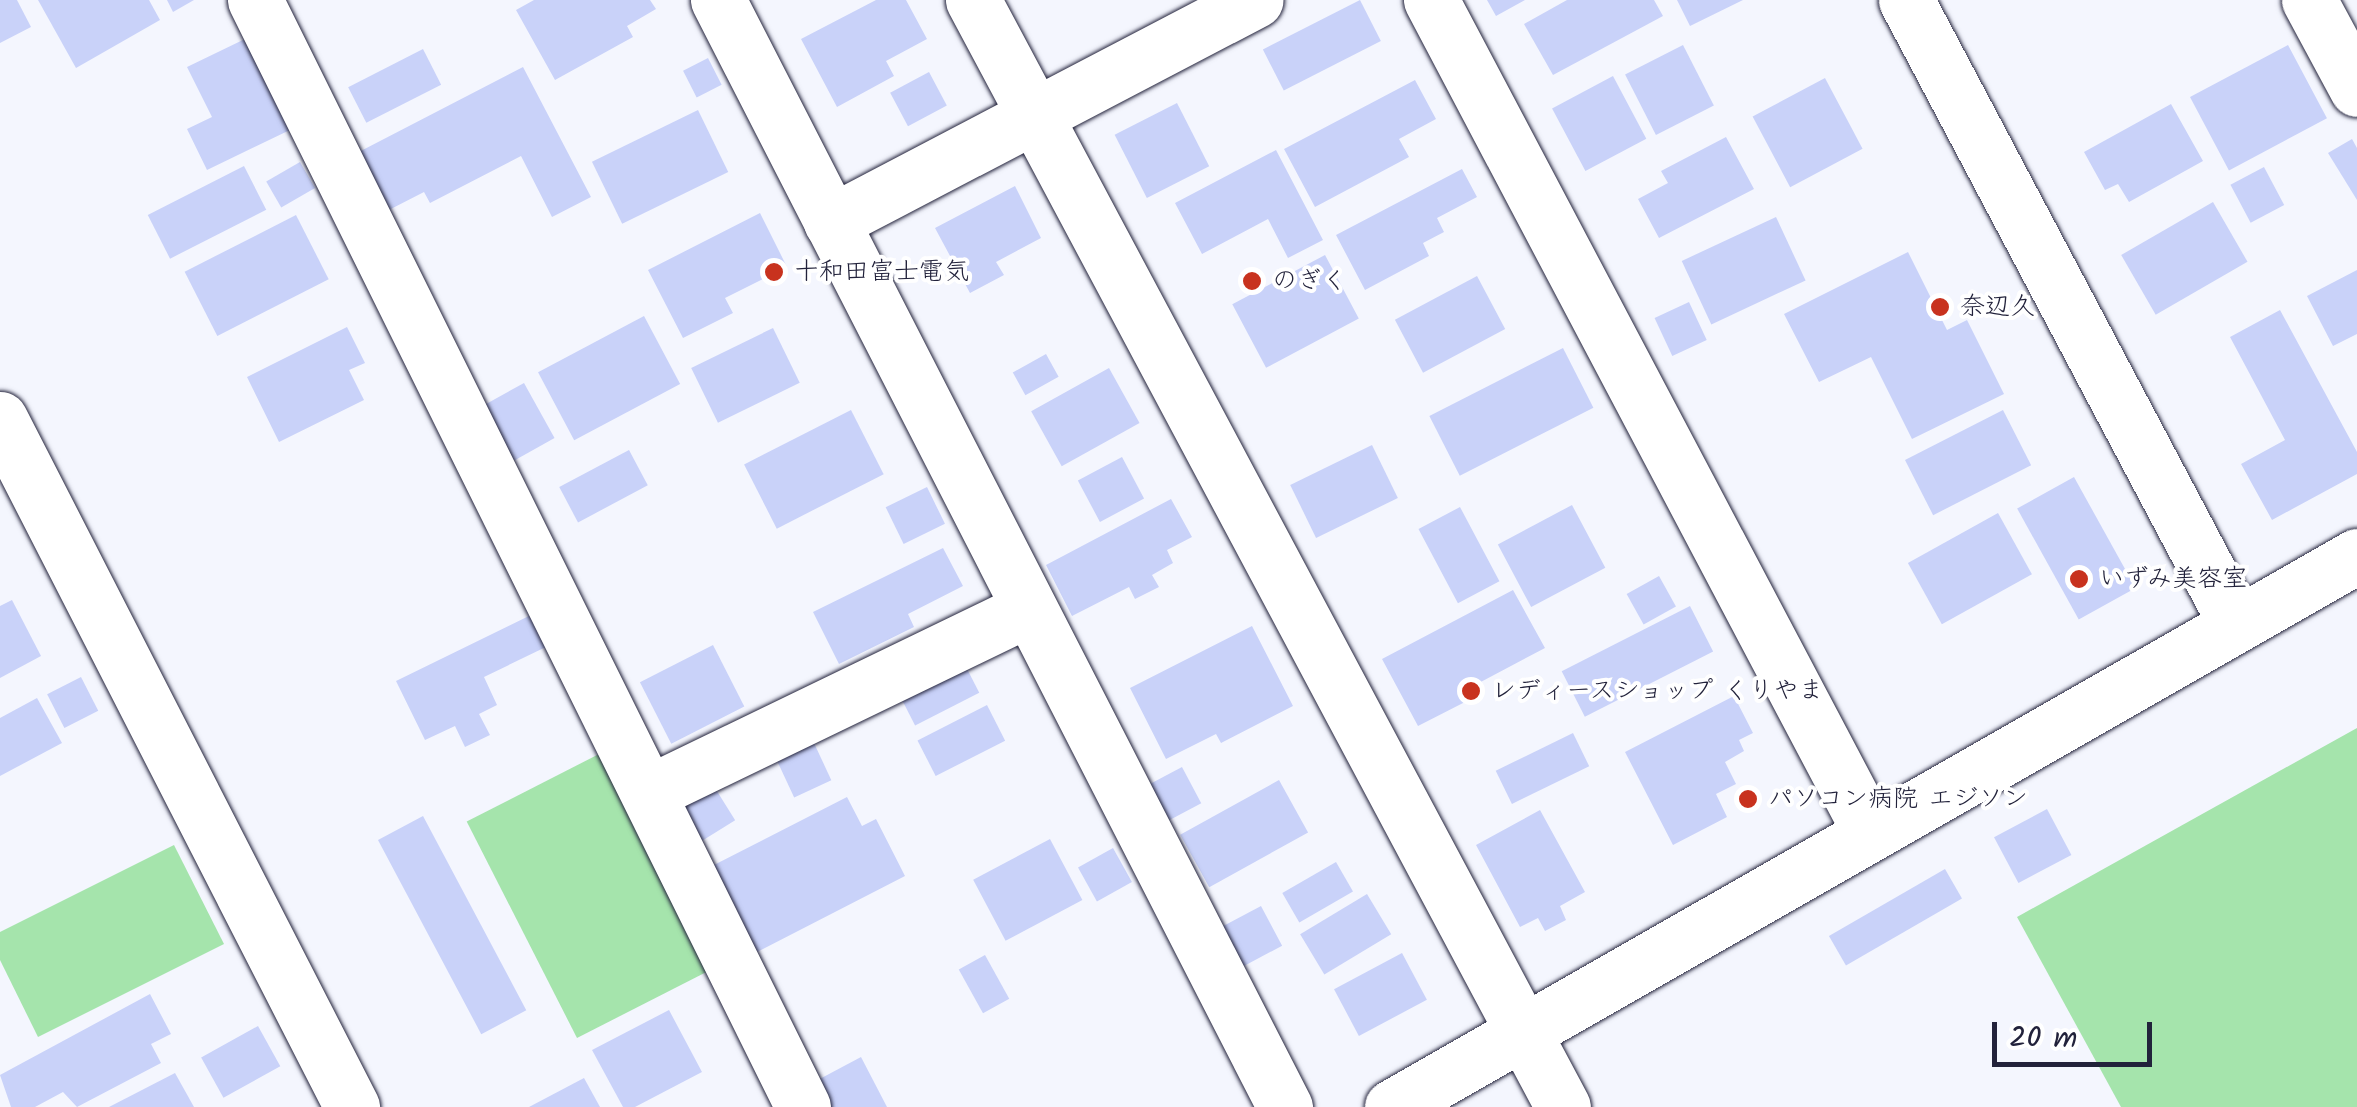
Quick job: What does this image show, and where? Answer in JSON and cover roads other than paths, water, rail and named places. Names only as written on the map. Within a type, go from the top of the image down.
[{"type":"street","points":[[255,0],[804,1107]]},
{"type":"street","points":[[718,0],[1285,1107]]},
{"type":"street","points":[[973,0],[1563,1107]]},
{"type":"street","points":[[831,222],[1255,0]]},
{"type":"street","points":[[1432,0],[1870,832]]},
{"type":"street","points":[[1906,0],[2236,624]]},
{"type":"street","points":[[2309,0],[2357,89]]},
{"type":"street","points":[[0,419],[352,1107]]},
{"type":"street","points":[[1392,1107],[2357,556]]},
{"type":"street","points":[[650,792],[1028,609]]},
{"type":"place","name":"十和田富士電気","points":[[774,272]]},
{"type":"place","name":"のぎく","points":[[1252,281]]},
{"type":"place","name":"奈辺久","points":[[1940,307]]},
{"type":"place","name":"いずみ美容室","points":[[2079,579]]},
{"type":"place","name":"レディースショップ くりやま","points":[[1471,691]]},
{"type":"place","name":"パソコン病院 エジソン","points":[[1748,799]]}]
